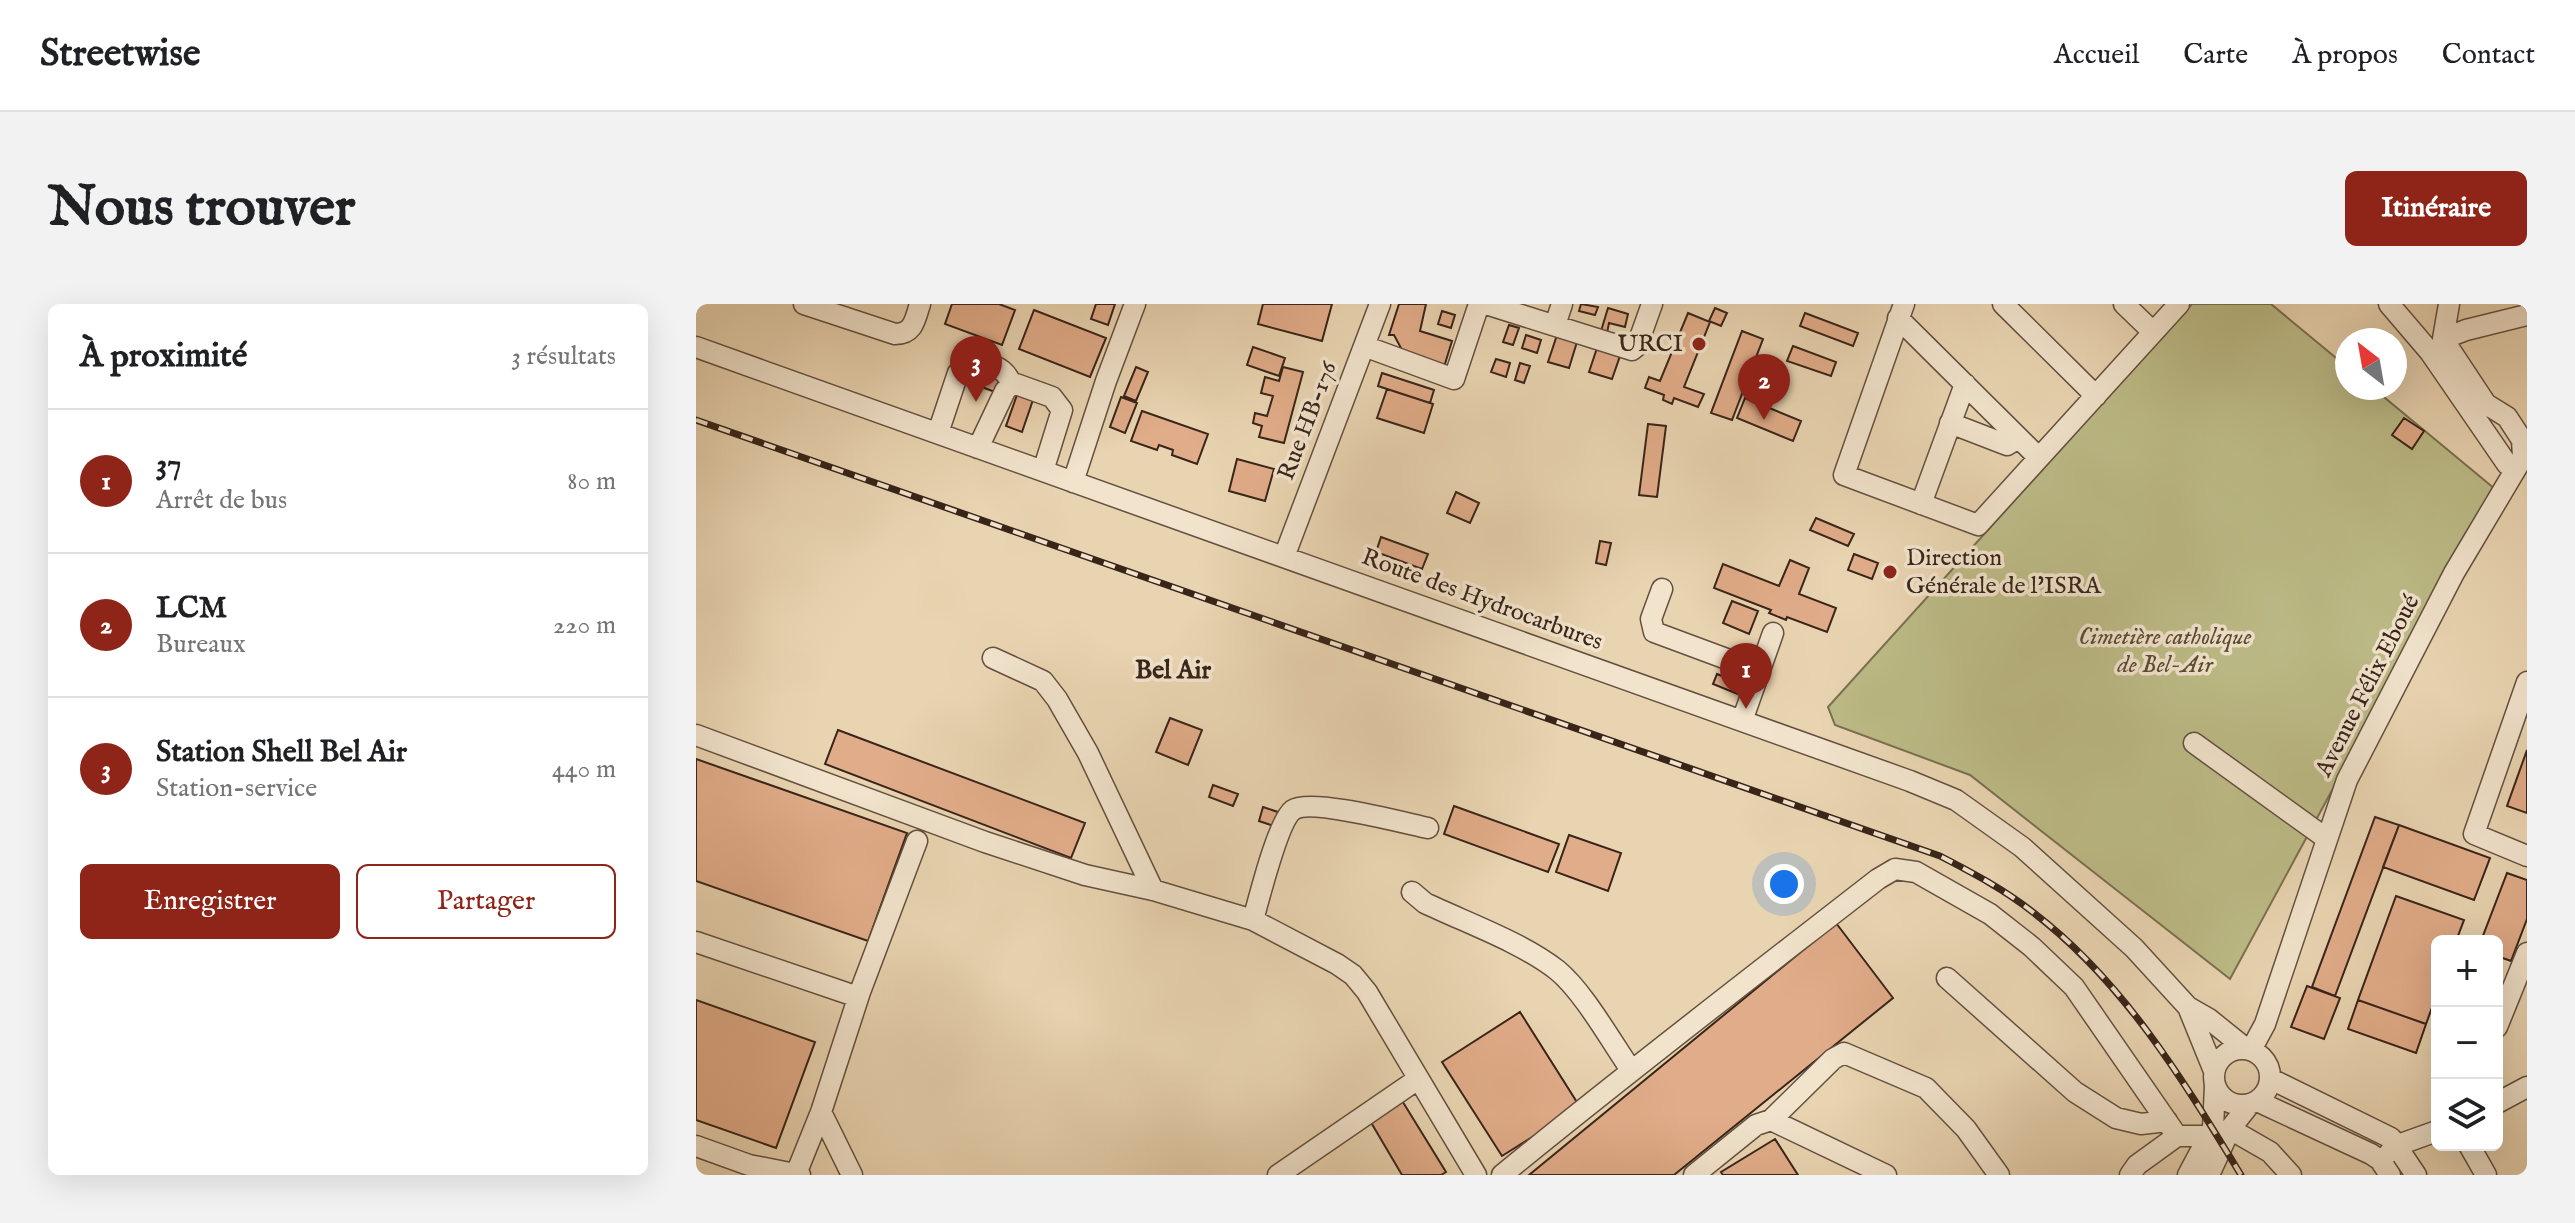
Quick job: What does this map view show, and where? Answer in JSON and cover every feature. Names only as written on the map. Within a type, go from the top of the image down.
[{"type":"street","points":[[804,304],[895,334],[912,328],[920,304]]},
{"type":"street","points":[[1073,482],[1135,304]]},
{"type":"street","name":"Rue HB-176","points":[[1284,557],[1380,304]]},
{"type":"street","points":[[1364,346],[1454,379],[1479,304]]},
{"type":"street","points":[[1486,304],[1632,350],[1637,346],[1652,304]]},
{"type":"street","points":[[1555,325],[1562,304]]},
{"type":"street","points":[[2003,304],[2096,396]]},
{"type":"street","points":[[2124,304],[2153,332]]},
{"type":"street","points":[[2039,458],[1965,384],[1901,311],[1844,475],[1978,525],[2096,396],[2179,304]]},
{"type":"street","points":[[2389,304],[2430,352],[2507,464],[2516,469],[2523,457],[2522,440],[2507,417],[2486,404],[2443,339],[2449,304]]},
{"type":"street","points":[[2443,339],[2527,315]]},
{"type":"street","name":"Route des Hydrocarbures","points":[[696,347],[1956,800],[2022,847],[2068,886],[2134,948],[2188,1007],[2248,1049]]},
{"type":"street","points":[[938,433],[958,373],[964,367],[977,363],[1003,370],[1011,384]]},
{"type":"street","points":[[978,448],[1011,384]]},
{"type":"street","points":[[1011,384],[1052,397],[1062,410],[1043,471]]},
{"type":"street","points":[[1921,504],[1965,384]]},
{"type":"street","points":[[1950,423],[2007,445],[2018,438]]},
{"type":"street","name":"Avenue Félix Eboué","points":[[2248,1049],[2265,1024],[2349,774],[2454,573],[2516,469]]},
{"type":"street","points":[[1662,589],[1651,619],[1654,632],[1759,671]]},
{"type":"street","points":[[1742,721],[1773,633]]},
{"type":"street","points":[[993,658],[1043,681],[1057,699],[1088,753],[1153,890]]},
{"type":"street","points":[[2527,682],[2474,834],[2527,856]]},
{"type":"street","points":[[696,735],[985,842],[1085,875],[1153,890],[1253,920],[1337,964],[1353,975],[1367,992],[1476,1175]]},
{"type":"street","points":[[2194,743],[2327,839]]},
{"type":"street","points":[[1253,920],[1270,859],[1290,812],[1301,805],[1343,810],[1428,828]]},
{"type":"street","points":[[696,1146],[755,1170],[798,1174],[858,997],[917,841]]},
{"type":"street","points":[[1502,1175],[1631,1070],[1888,871],[1902,869],[1916,872],[1990,914],[2074,987],[2172,1128]]},
{"type":"street","points":[[1412,892],[1425,903],[1526,951],[1559,971],[1631,1070]]},
{"type":"street","points":[[696,942],[858,997]]},
{"type":"street","points":[[2503,1012],[2527,953]]},
{"type":"street","points":[[1947,978],[2075,1092],[2105,1112],[2128,1123],[2209,1136]]},
{"type":"street","name":"Route des Hydrocarbures","points":[[2188,1007],[2215,1079]]},
{"type":"street","points":[[2188,1175],[2209,1136],[2215,1115],[2215,1079],[2222,1057],[2236,1049],[2248,1049],[2266,1061],[2271,1079],[2268,1088],[2230,1129],[2209,1175]]},
{"type":"street","points":[[1771,1120],[1833,1059],[1844,1053],[1926,1088],[1966,1129],[1999,1175]]},
{"type":"street","points":[[1278,1175],[1418,1079]]},
{"type":"street","points":[[2215,1079],[2219,1094],[2232,1104],[2253,1103],[2385,1167],[2398,1145],[2431,1133]]},
{"type":"street","points":[[2271,1079],[2391,1138],[2416,1175]]},
{"type":"street","points":[[2503,1100],[2527,1087]]},
{"type":"street","points":[[821,1112],[852,1175]]},
{"type":"street","points":[[1694,1175],[1756,1125],[1771,1120],[1886,1175]]},
{"type":"street","points":[[2130,1175],[2172,1128]]},
{"type":"street","points":[[2230,1129],[2270,1152],[2291,1175]]},
{"type":"street","points":[[2472,1151],[2486,1175]]},
{"type":"green space","name":"Cimetière catholique de Bel-Air","points":[[2192,304],[2271,304],[2335,357],[2335,400],[2387,400],[2495,489],[2230,979],[1970,775],[1835,725],[1828,707]]},
{"type":"building","points":[[952,304],[999,304],[1015,310],[1002,345],[945,324]]},
{"type":"building","points":[[1096,304],[1115,304],[1108,325],[1091,319]]},
{"type":"building","points":[[1263,304],[1332,304],[1322,341],[1258,324]]},
{"type":"building","points":[[1399,304],[1426,304],[1420,331],[1452,341],[1444,367],[1399,354],[1401,348],[1394,335],[1389,335]]},
{"type":"building","points":[[1581,304],[1598,307],[1595,315],[1579,311]]},
{"type":"building","points":[[1608,308],[1628,314],[1625,327],[1609,323],[1607,333],[1601,331]]},
{"type":"building","points":[[1715,308],[1727,313],[1721,326],[1709,321]]},
{"type":"building","points":[[1034,310],[1106,338],[1090,377],[1019,349]]},
{"type":"building","points":[[1442,311],[1455,315],[1451,328],[1438,324]]},
{"type":"building","points":[[1688,313],[1710,322],[1684,387],[1704,394],[1698,407],[1674,398],[1672,404],[1663,400],[1664,395],[1645,388],[1649,377],[1660,381]]},
{"type":"building","points":[[1805,313],[1858,333],[1853,346],[1800,326]]},
{"type":"building","points":[[1509,325],[1519,328],[1513,345],[1503,342]]},
{"type":"building","points":[[1742,331],[1763,339],[1732,420],[1711,413]]},
{"type":"building","points":[[1526,335],[1541,340],[1537,353],[1522,348]]},
{"type":"building","points":[[1557,335],[1577,342],[1569,368],[1548,362]]},
{"type":"building","points":[[1793,346],[1836,362],[1831,376],[1787,361]]},
{"type":"building","points":[[1253,347],[1285,358],[1279,376],[1247,365]]},
{"type":"building","points":[[1597,348],[1620,356],[1612,379],[1589,372]]},
{"type":"building","points":[[1496,359],[1510,363],[1506,377],[1491,372]]},
{"type":"building","points":[[1520,363],[1530,366],[1524,383],[1515,380]]},
{"type":"building","points":[[1136,367],[1148,372],[1136,401],[1124,396]]},
{"type":"building","points":[[1283,367],[1303,372],[1284,443],[1259,437],[1262,426],[1253,423],[1255,413],[1267,416],[1273,396],[1261,393],[1265,377],[1279,381]]},
{"type":"building","points":[[983,368],[1001,375],[995,392],[976,385]]},
{"type":"building","points":[[1382,373],[1434,390],[1430,403],[1378,386]]},
{"type":"building","points":[[1387,389],[1433,404],[1424,433],[1377,418]]},
{"type":"building","points":[[1018,392],[1034,397],[1022,432],[1006,426]]},
{"type":"building","points":[[1121,397],[1137,403],[1125,433],[1110,427]]},
{"type":"building","points":[[1745,398],[1801,421],[1793,441],[1737,418]]},
{"type":"building","points":[[1142,411],[1208,434],[1197,464],[1172,455],[1173,450],[1159,445],[1157,450],[1131,441]]},
{"type":"building","points":[[2404,418],[2424,431],[2412,449],[2392,435]]},
{"type":"building","points":[[1648,424],[1666,426],[1657,497],[1639,495]]},
{"type":"building","points":[[1237,459],[1274,469],[1265,501],[1229,491]]},
{"type":"building","points":[[1456,492],[1479,503],[1470,523],[1447,513]]},
{"type":"building","points":[[1816,518],[1854,534],[1848,546],[1810,530]]},
{"type":"building","points":[[1381,537],[1428,554],[1422,569],[1376,552]]},
{"type":"building","points":[[1600,541],[1611,543],[1606,565],[1596,563]]},
{"type":"building","points":[[1854,554],[1878,563],[1872,579],[1848,570]]},
{"type":"building","points":[[1790,560],[1809,568],[1799,594],[1836,608],[1827,632],[1787,617],[1786,620],[1769,613],[1771,610],[1714,588],[1723,564],[1779,586]]},
{"type":"building","points":[[1732,601],[1758,611],[1749,634],[1723,623]]},
{"type":"building","points":[[1717,674],[1749,687],[1745,697],[1713,684]]},
{"type":"building","points":[[1170,718],[1202,730],[1188,765],[1156,752]]},
{"type":"building","points":[[838,730],[1085,823],[1071,858],[825,764]]},
{"type":"building","points":[[2527,750],[2527,813],[2507,806]]},
{"type":"building","points":[[696,759],[907,833],[868,941],[696,881]]},
{"type":"building","points":[[1213,785],[1238,794],[1233,806],[1209,797]]},
{"type":"building","points":[[1454,806],[1559,844],[1548,872],[1444,834]]},
{"type":"building","points":[[1263,807],[1278,812],[1274,826],[1259,821]]},
{"type":"building","points":[[2375,817],[2399,825],[2335,996],[2312,987]]},
{"type":"building","points":[[2399,825],[2490,858],[2474,900],[2383,867]]},
{"type":"building","points":[[1569,835],[1621,853],[1608,891],[1556,872]]},
{"type":"building","points":[[2507,873],[2527,880],[2527,919],[2511,961],[2503,958],[2503,935],[2483,935]]},
{"type":"building","points":[[2396,896],[2464,920],[2458,935],[2431,935],[2431,1010],[2426,1024],[2358,1000]]},
{"type":"building","points":[[1836,923],[1893,998],[1674,1175],[1529,1175]]},
{"type":"building","points":[[2307,986],[2340,998],[2324,1039],[2291,1027]]},
{"type":"building","points":[[696,1000],[815,1042],[776,1148],[696,1120]]},
{"type":"building","points":[[2358,1000],[2426,1024],[2416,1053],[2348,1029]]},
{"type":"building","points":[[1520,1012],[1580,1107],[1502,1156],[1442,1062]]},
{"type":"building","points":[[1401,1099],[1446,1172],[1441,1175],[1402,1175],[1369,1119]]},
{"type":"building","points":[[1775,1139],[1798,1175],[1723,1175],[1721,1172]]},
{"type":"railway","points":[[696,420],[1940,856],[2023,905],[2066,940],[2096,970],[2150,1034],[2241,1175]]},
{"type":"place","name":"URCI","points":[[1699,344]]},
{"type":"place","name":"Station Shell Bel Air","points":[[976,402]]},
{"type":"place","name":"LCM","points":[[1764,420]]},
{"type":"place","name":"Direction Générale de l'ISRA","points":[[1890,572]]},
{"type":"place","name":"37","points":[[1746,709]]},
{"type":"district","name":"Bel Air","points":[[1173,670]]}]
